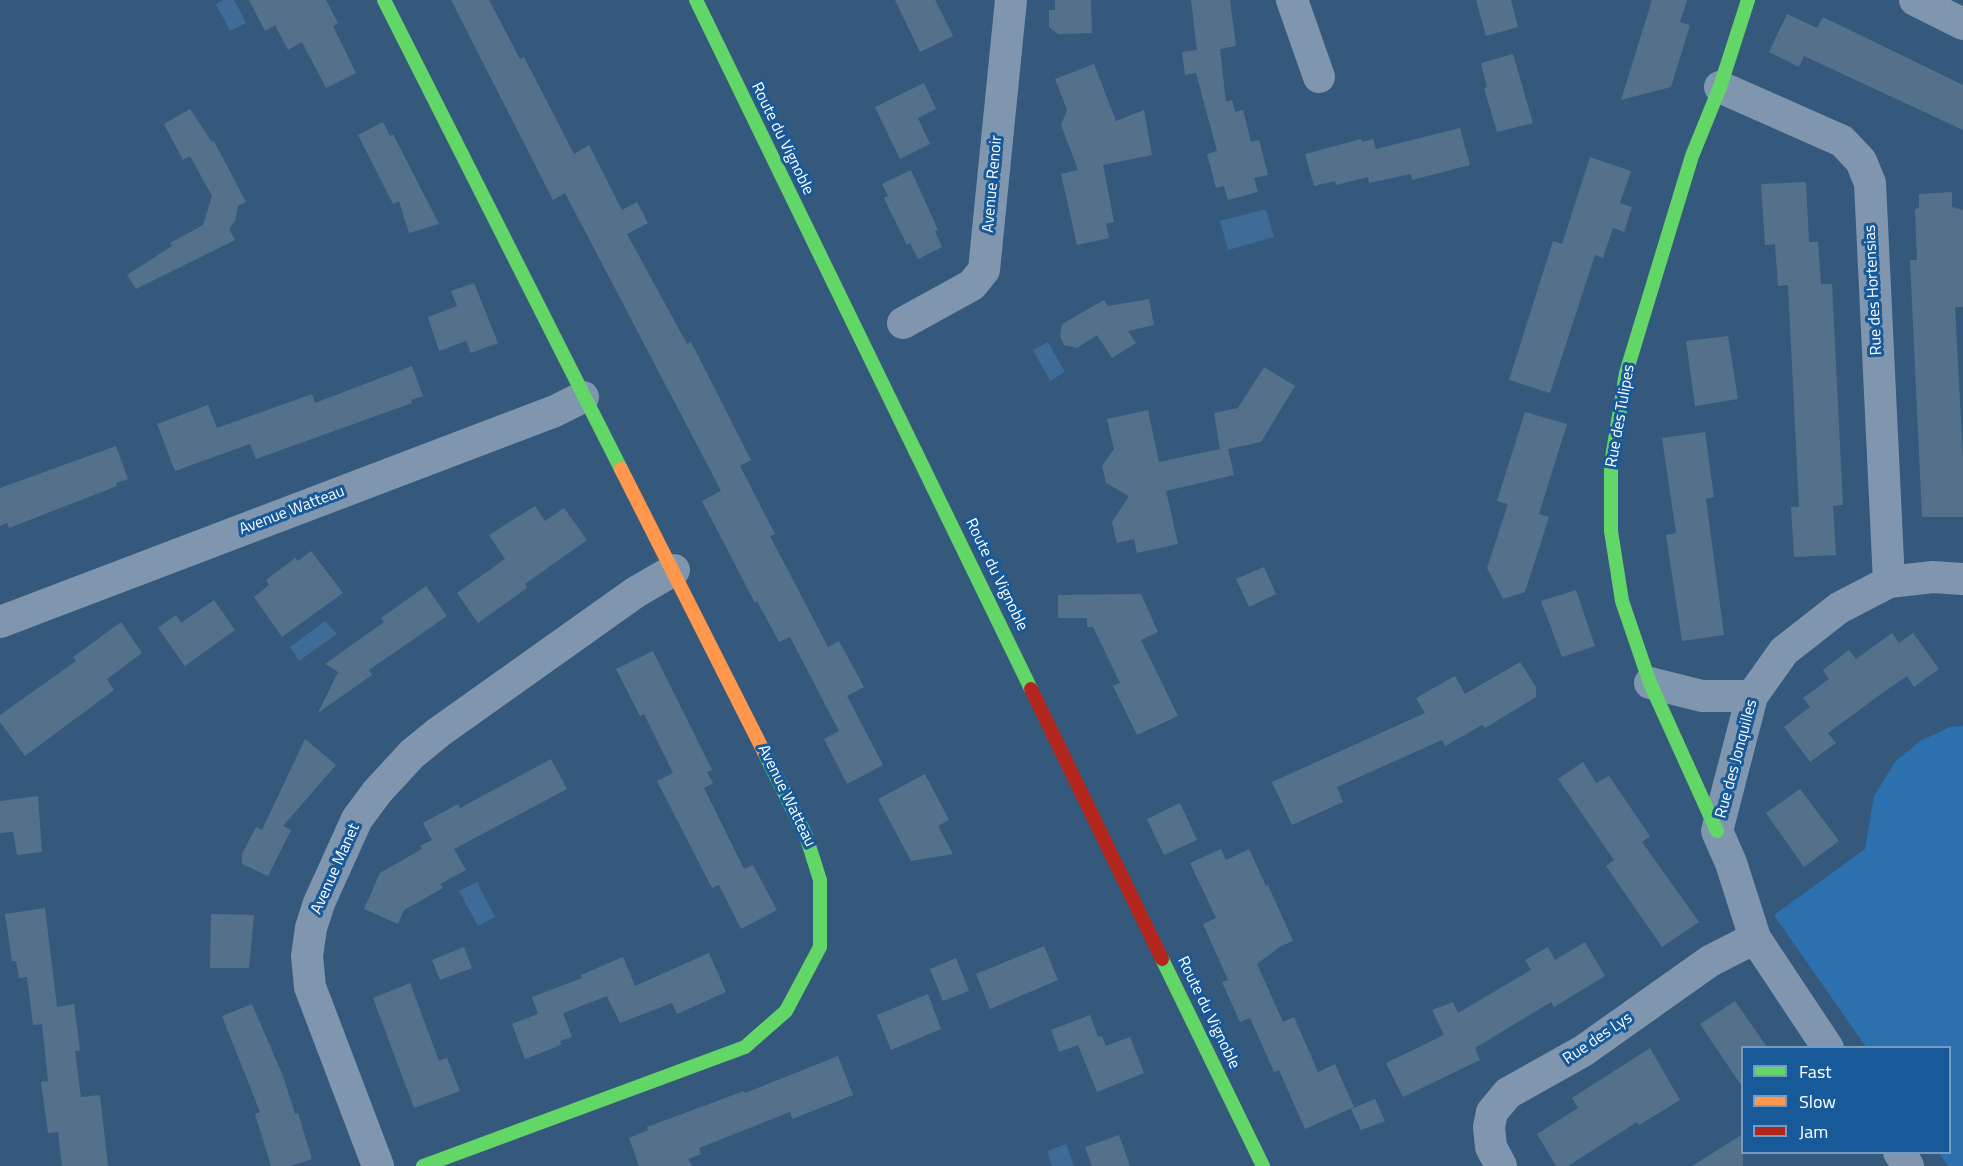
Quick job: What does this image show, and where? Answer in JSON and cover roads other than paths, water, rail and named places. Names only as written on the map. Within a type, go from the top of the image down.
[{"type":"street","name":"Avenue Watteau","points":[[384,0],[583,397],[674,570],[814,855],[820,880],[820,947],[786,1011],[745,1047],[423,1166]]},
{"type":"street","name":"Route du Vignoble","points":[[696,0],[1263,1166]]},
{"type":"street","name":"Avenue Renoir","points":[[903,323],[972,285],[984,270],[1011,0]]},
{"type":"street","points":[[1292,0],[1318,77]]},
{"type":"street","name":"Rue des Tulipes","points":[[1717,831],[1650,683],[1622,602],[1611,531],[1611,464],[1626,373],[1692,156],[1719,87],[1748,0]]},
{"type":"street","points":[[1915,0],[1963,24]]},
{"type":"street","name":"Rue des Hortensias","points":[[1719,87],[1842,141],[1861,161],[1870,183],[1889,582]]},
{"type":"street","name":"Avenue Watteau","points":[[0,622],[555,411],[583,397]]},
{"type":"street","name":"Avenue Manet","points":[[378,1166],[310,987],[307,956],[310,928],[319,903],[357,819],[377,792],[412,754],[439,732],[636,592],[674,570]]},
{"type":"street","name":"Rue des Jonquilles","points":[[1827,1046],[1755,938],[1731,863],[1717,831],[1752,696],[1784,651],[1839,608],[1889,582],[1933,577],[1963,579]]},
{"type":"street","points":[[1650,683],[1702,696],[1752,696]]},
{"type":"street","name":"Rue des Lys","points":[[1501,1166],[1491,1147],[1489,1127],[1492,1112],[1508,1093],[1583,1051],[1710,961],[1755,938]]}]
